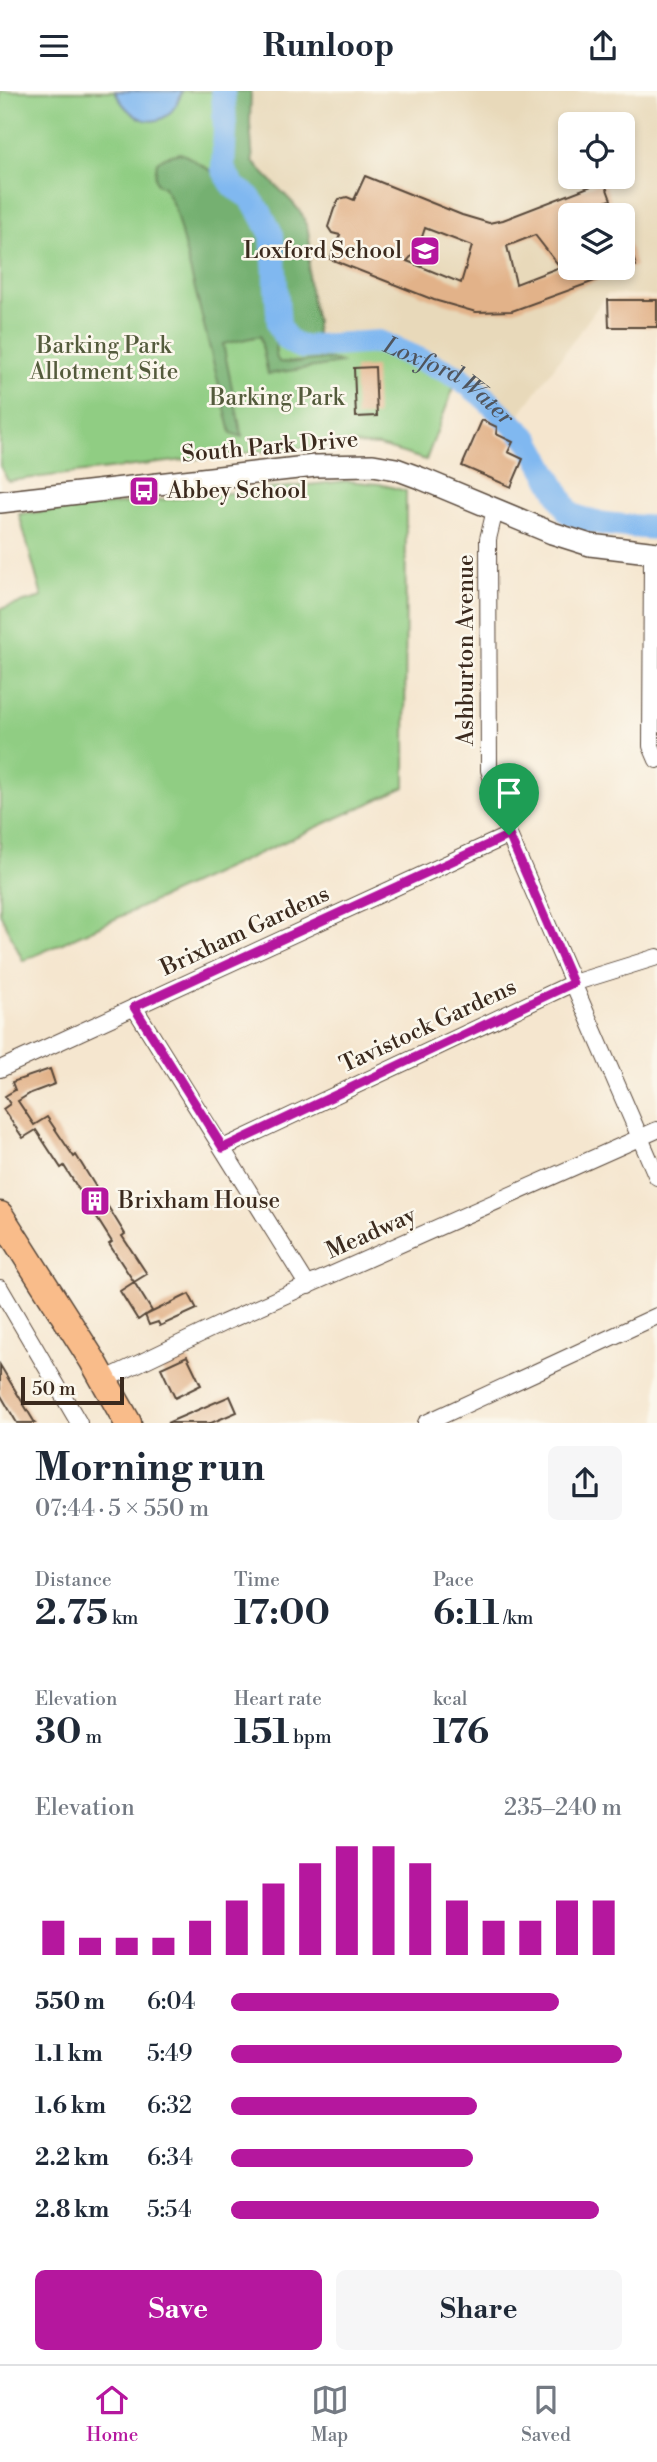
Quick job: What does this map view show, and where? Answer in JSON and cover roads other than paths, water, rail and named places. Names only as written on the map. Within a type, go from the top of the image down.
[{"type":"main road","points":[[0,1215],[128,1423]]},
{"type":"street","name":"South Park Drive","points":[[0,502],[248,473],[351,464],[396,469],[551,533],[590,545],[655,553]]},
{"type":"street","name":"Ashburton Avenue","points":[[495,510],[488,539],[489,770],[509,835],[657,1177]]},
{"type":"street","points":[[655,553],[651,746],[657,759]]},
{"type":"street","name":"Brixham Gardens","points":[[0,1069],[509,835]]},
{"type":"street","name":"Tavistock Gardens","points":[[223,1148],[573,983],[657,957]]},
{"type":"street","points":[[134,1007],[308,1286]]},
{"type":"street","name":"Meadway","points":[[104,1380],[657,1130]]},
{"type":"street","points":[[0,1288],[79,1423]]},
{"type":"street","points":[[426,1423],[657,1316]]},
{"type":"water","points":[[115,91],[182,91],[176,105],[168,114],[150,121],[131,112]]},
{"type":"waterway","name":"Loxford Water","points":[[223,91],[223,169],[234,187],[249,197],[272,235],[279,325],[288,340],[303,347],[379,342],[456,375],[483,396],[529,440],[569,513],[599,523],[657,528]]},
{"type":"place","name":"Loxford School","points":[[425,251]]},
{"type":"place","name":"Abbey School","points":[[144,491]]},
{"type":"place","name":"Brixham House","points":[[95,1201]]},
{"type":"park label","name":"Barking Park Allotment Site","points":[[104,359]]},
{"type":"park label","name":"Barking Park","points":[[277,398]]}]
